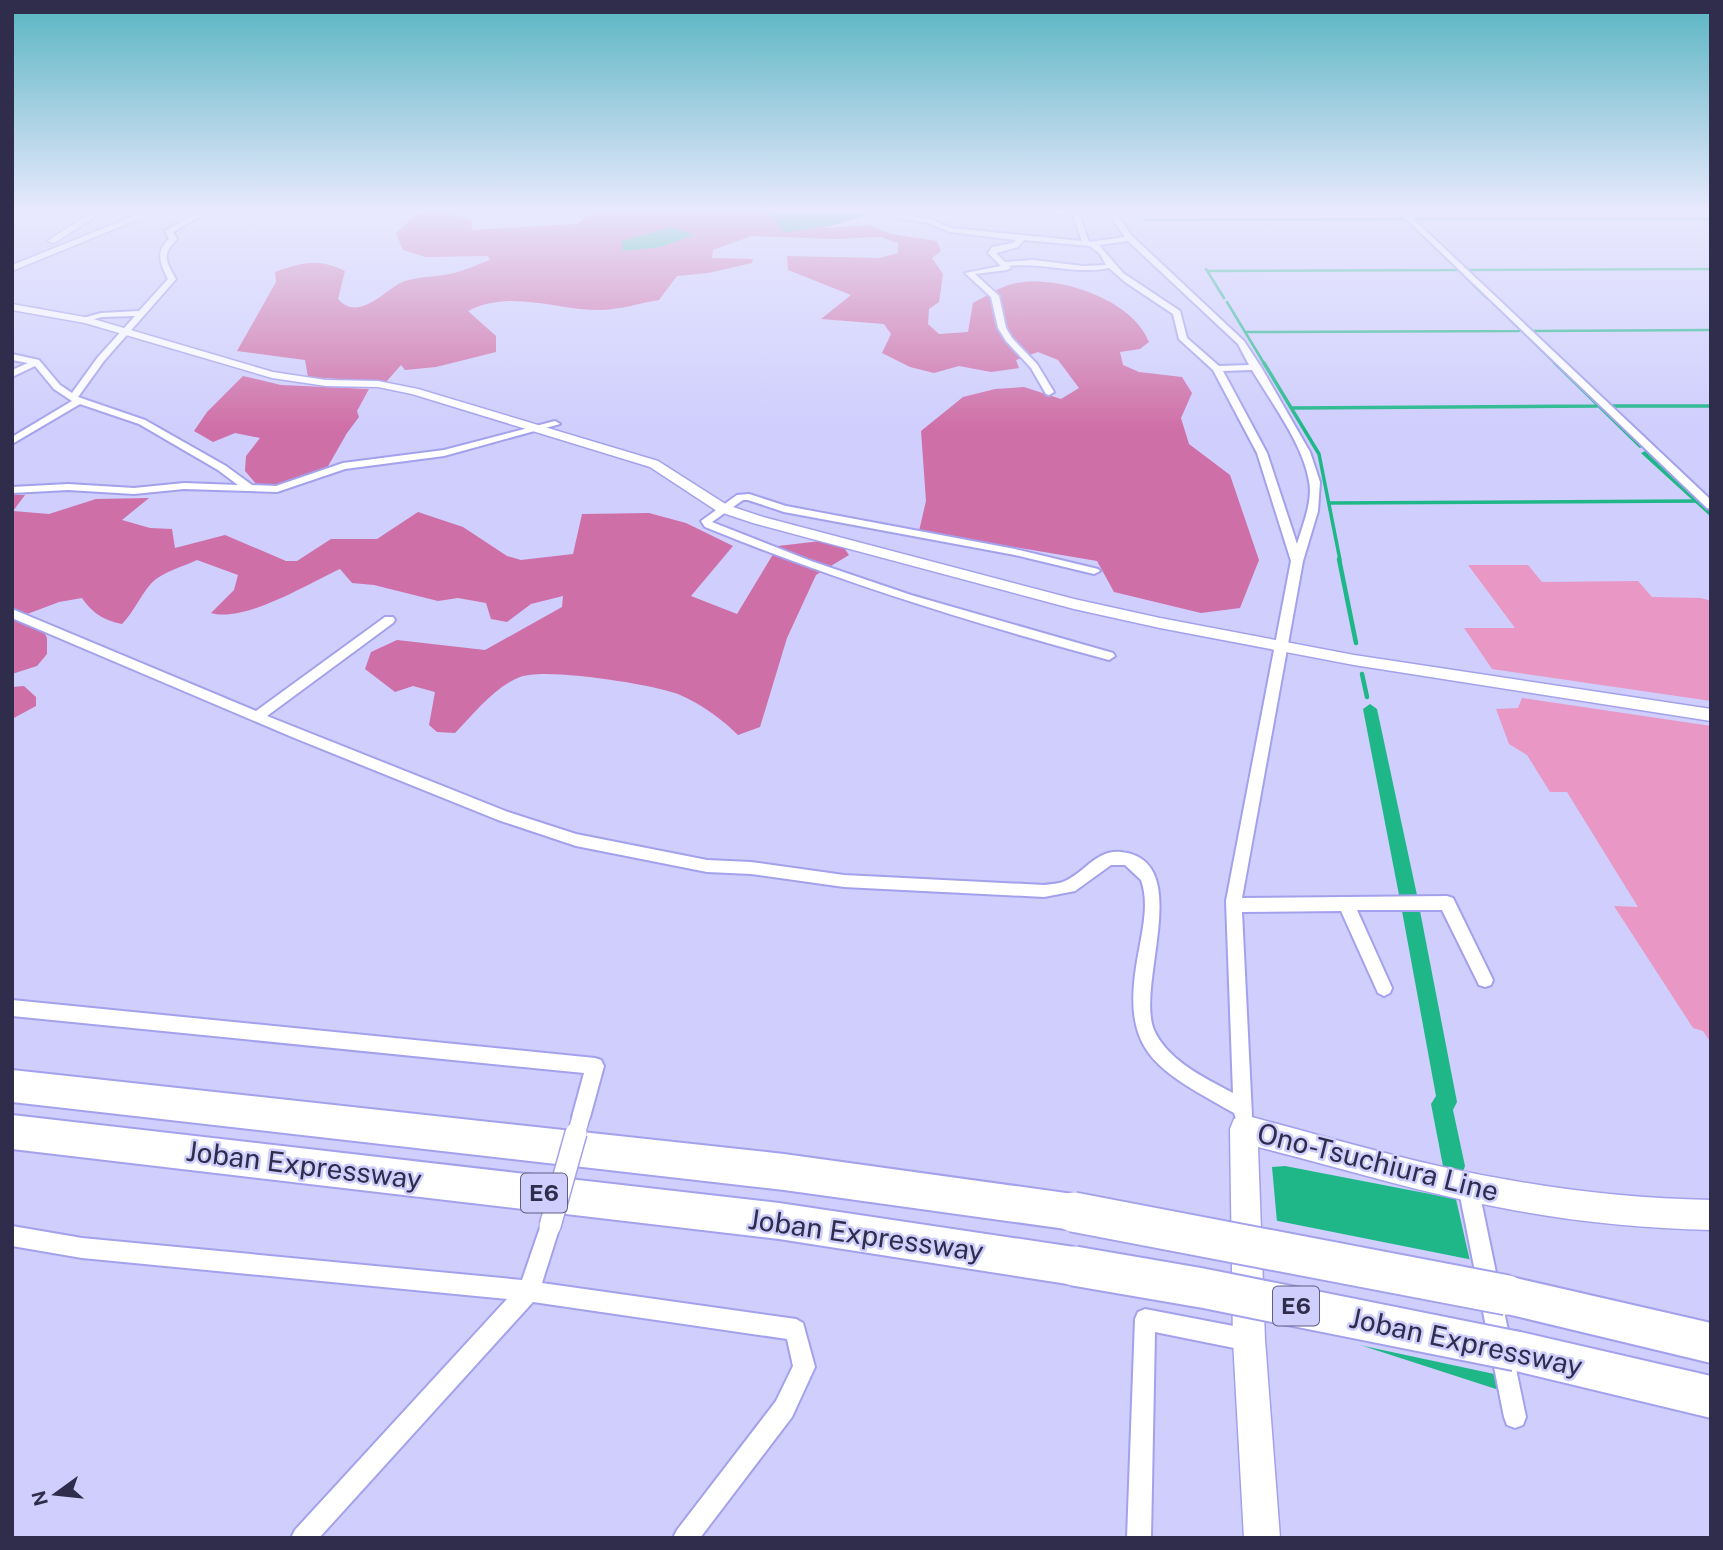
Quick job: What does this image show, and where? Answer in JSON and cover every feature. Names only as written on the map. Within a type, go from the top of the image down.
[{"type":"highway","name":"Joban Expressway","points":[[12,1086],[784,1172],[1073,1212],[1224,1238],[1507,1295],[1711,1343]]},
{"type":"highway","name":"Joban Expressway","points":[[12,1132],[779,1221],[1074,1266],[1244,1296],[1517,1351],[1711,1397]]},
{"type":"main road","name":"Ono-Tsuchiura Line","points":[[1262,1538],[1249,1340],[1243,1118],[1468,1186],[1546,1202],[1666,1214],[1711,1215]]},
{"type":"street","points":[[12,441],[76,399],[101,359],[167,284]]},
{"type":"street","points":[[982,284],[995,296],[996,316],[1007,341],[1028,358],[1049,392]]},
{"type":"street","points":[[1132,284],[1177,313],[1183,339],[1217,369],[1262,453],[1297,561]]},
{"type":"street","points":[[1178,284],[1241,343],[1305,452],[1315,482],[1313,510],[1297,561],[1280,647],[1234,905],[1243,1118]]},
{"type":"street","points":[[1478,284],[1711,506]]},
{"type":"street","points":[[12,307],[86,320],[272,375],[326,383],[378,384],[405,389],[539,427],[654,464],[722,508],[782,528],[1074,604],[1280,647],[1711,715]]},
{"type":"street","points":[[86,320],[96,316],[142,313]]},
{"type":"street","points":[[12,357],[36,362],[57,387],[76,399],[154,428],[222,468],[248,487]]},
{"type":"street","points":[[12,374],[36,362]]},
{"type":"street","points":[[1217,369],[1257,367]]},
{"type":"street","points":[[12,490],[68,487],[122,491],[184,486],[287,487],[343,467],[444,453],[555,424]]},
{"type":"street","points":[[1094,571],[1015,552],[784,509],[749,497],[741,497],[706,521],[709,525],[777,553],[1037,637],[1109,656]]},
{"type":"street","points":[[12,613],[503,817],[576,840],[707,866],[751,868],[844,881],[1044,891],[1073,885],[1106,860],[1120,858],[1138,864],[1151,884],[1148,948],[1140,984],[1140,1010],[1144,1028],[1159,1054],[1173,1068],[1243,1118]]},
{"type":"street","points":[[257,717],[389,620]]},
{"type":"street","points":[[1234,905],[1447,903],[1485,979]]},
{"type":"street","points":[[1346,904],[1384,988]]},
{"type":"street","points":[[12,1008],[595,1066],[529,1291],[303,1538]]},
{"type":"street","points":[[1468,1186],[1515,1417]]},
{"type":"street","points":[[12,1236],[82,1248],[529,1291],[796,1331],[804,1367],[784,1409],[685,1538]]},
{"type":"street","points":[[1139,1538],[1145,1319],[1249,1340]]},
{"type":"shaded area","points":[[275,284],[342,284],[338,299],[346,306],[364,306],[398,284],[671,284],[659,300],[622,308],[583,309],[516,301],[484,305],[468,311],[496,336],[496,352],[436,367],[405,370],[401,365],[386,382],[308,377],[305,360],[237,351]]},
{"type":"shaded area","points":[[824,284],[942,284],[939,302],[929,309],[928,324],[939,334],[968,332],[973,303],[1011,284],[1070,286],[1110,302],[1127,313],[1149,342],[1140,349],[1120,352],[1123,365],[1139,372],[1182,377],[1192,393],[1181,418],[1189,444],[1230,475],[1259,560],[1240,608],[1201,613],[1114,592],[1097,561],[919,531],[926,501],[921,431],[963,397],[995,389],[1024,387],[1061,399],[1079,388],[1058,360],[1038,352],[1016,360],[1019,368],[991,372],[959,366],[934,373],[910,367],[882,353],[891,334],[884,324],[821,319],[851,295]]},
{"type":"shaded area","points":[[243,376],[281,385],[369,389],[357,411],[359,417],[327,468],[280,485],[258,486],[245,471],[246,456],[260,438],[235,433],[213,442],[194,431],[207,412]]},
{"type":"shaded area","points":[[12,495],[25,495],[13,511],[49,514],[96,499],[149,498],[122,520],[150,528],[172,529],[175,548],[225,535],[286,561],[297,561],[331,539],[377,539],[418,512],[463,527],[507,556],[521,560],[573,554],[582,514],[649,513],[686,523],[733,546],[691,596],[737,614],[778,546],[838,539],[849,555],[816,575],[787,638],[760,727],[738,735],[692,701],[675,693],[643,685],[573,675],[533,674],[520,677],[502,687],[455,733],[437,732],[429,725],[435,692],[413,686],[395,692],[365,669],[371,652],[397,640],[485,650],[562,607],[563,596],[531,604],[507,622],[491,619],[486,603],[458,598],[438,601],[374,585],[352,583],[340,569],[277,600],[225,615],[211,613],[234,590],[238,575],[197,560],[156,579],[122,624],[99,616],[82,598],[59,602],[14,619],[44,632],[47,638],[47,654],[37,666],[12,674]]},
{"type":"shaded area","points":[[1468,565],[1528,565],[1542,582],[1638,581],[1652,597],[1701,598],[1711,601],[1711,701],[1492,669],[1464,628],[1515,628]]},
{"type":"shaded area","points":[[24,686],[36,697],[36,706],[12,719],[12,687]]},
{"type":"shaded area","points":[[1522,698],[1711,726],[1711,1043],[1703,1031],[1693,1028],[1614,906],[1638,907],[1567,792],[1550,792],[1527,755],[1509,744],[1496,709],[1518,708]]},
{"type":"shaded area","points":[[1285,1166],[1456,1199],[1499,1390],[1286,1321],[1272,1167]]},
{"type":"pier","points":[[1273,1220],[1473,1260],[1499,1375],[1331,1339],[1284,1324]]},
{"type":"waterway","points":[[1216,284],[1224,298]]},
{"type":"waterway","points":[[1473,284],[1487,298]]},
{"type":"waterway","points":[[1227,302],[1245,332]]},
{"type":"waterway","points":[[1492,302],[1557,365]]},
{"type":"waterway","points":[[1532,331],[1711,330]]},
{"type":"waterway","points":[[1245,332],[1519,331]]},
{"type":"waterway","points":[[1245,332],[1265,365]]},
{"type":"waterway","points":[[1264,363],[1291,408]]},
{"type":"waterway","points":[[1555,363],[1640,446]]},
{"type":"waterway","points":[[1291,408],[1597,406]]},
{"type":"waterway","points":[[1610,406],[1711,406]]},
{"type":"waterway","points":[[1291,408],[1319,454],[1340,560]]},
{"type":"waterway","points":[[1647,453],[1711,513]]},
{"type":"waterway","points":[[1329,503],[1698,501]]},
{"type":"waterway","points":[[1339,559],[1356,643]]},
{"type":"waterway","points":[[1362,674],[1367,697]]},
{"type":"waterway","points":[[1370,709],[1408,895]]},
{"type":"waterway","points":[[1411,911],[1447,1102],[1441,1104],[1454,1166]]}]
